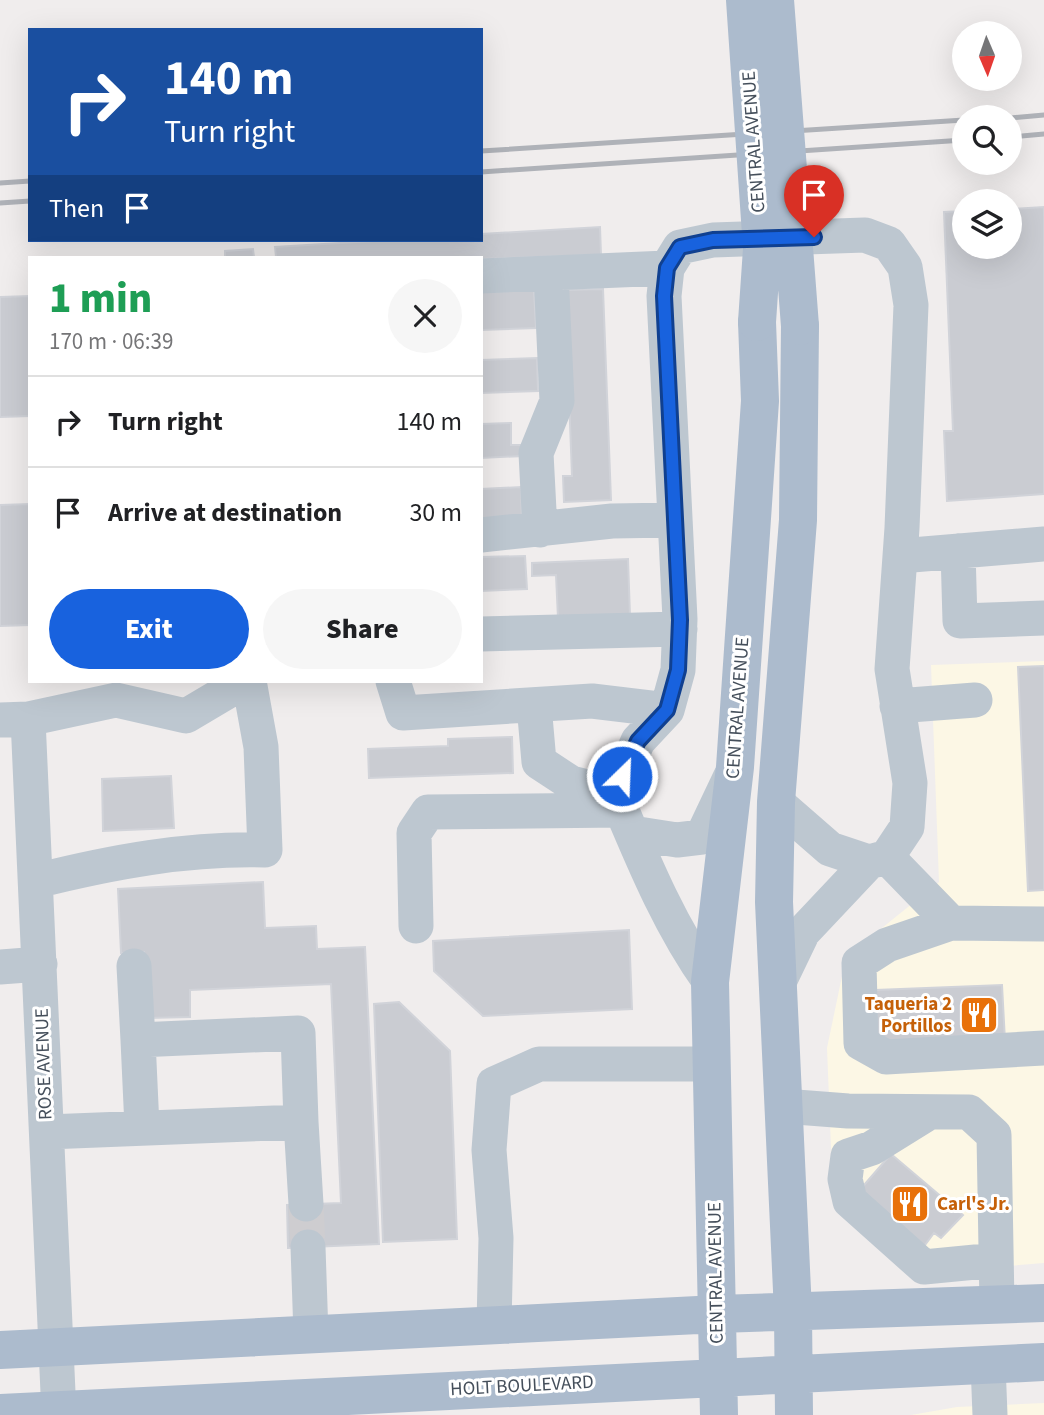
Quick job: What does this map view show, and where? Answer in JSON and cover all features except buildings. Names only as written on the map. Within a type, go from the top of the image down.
[{"type":"main road","name":"CENTRAL AVENUE","points":[[719,1415],[710,982],[735,767],[760,401],[757,322],[762,249],[745,0]]},
{"type":"main road","name":"CENTRAL AVENUE","points":[[775,0],[800,326],[798,520],[775,802],[774,902],[793,1312],[794,1415]]},
{"type":"main road","points":[[0,1350],[718,1314],[1044,1303]]},
{"type":"main road","name":"HOLT BOULEVARD","points":[[0,1413],[59,1413],[1044,1362]]},
{"type":"street","points":[[710,982],[695,961],[659,895],[623,812],[638,741],[667,710],[678,670],[680,629],[664,296],[667,268],[680,247],[713,240],[865,235],[889,244],[905,267],[911,305],[892,669],[910,783],[907,827],[878,860],[803,932],[778,984]]},
{"type":"street","points":[[483,276],[667,268]]},
{"type":"street","points":[[540,530],[536,453],[557,401],[551,274]]},
{"type":"street","points":[[483,535],[612,521],[674,520]]},
{"type":"street","points":[[900,556],[1044,544]]},
{"type":"street","points":[[958,551],[960,621],[1044,618]]},
{"type":"street","points":[[483,634],[680,629]]},
{"type":"street","points":[[14,720],[116,690],[186,716],[244,683]]},
{"type":"street","points":[[36,881],[111,863],[214,849],[265,850],[261,747],[247,683]]},
{"type":"street","points":[[394,683],[403,713],[592,701],[667,710]]},
{"type":"street","points":[[897,706],[975,700]]},
{"type":"street","points":[[534,705],[539,762],[571,783],[677,840],[702,837],[735,767]]},
{"type":"street","name":"ROSE AVENUE","points":[[14,720],[36,881],[59,1413]]},
{"type":"street","points":[[775,802],[830,849],[878,860],[951,923]]},
{"type":"street","points":[[416,926],[414,833],[428,812],[623,812]]},
{"type":"street","points":[[1044,924],[951,923],[887,945],[859,963],[861,1043],[886,1057],[1044,1048]]},
{"type":"street","points":[[0,967],[40,964]]},
{"type":"street","points":[[134,966],[142,1127]]},
{"type":"street","points":[[138,1040],[298,1033],[306,1204]]},
{"type":"street","points":[[494,1325],[496,1238],[489,1150],[494,1084],[539,1064],[712,1064]]},
{"type":"street","points":[[783,1106],[848,1111],[969,1112],[994,1135],[997,1305]]},
{"type":"street","points":[[930,1112],[872,1148],[848,1156],[845,1179],[849,1201],[924,1267],[996,1260]]},
{"type":"street","points":[[47,1132],[301,1122]]},
{"type":"street","points":[[308,1247],[311,1335]]},
{"type":"street","points":[[988,1364],[990,1415]]},
{"type":"shaded area","points":[[1044,661],[1044,1263],[925,1273],[832,1173],[827,1048],[846,957],[939,882],[931,665]]},
{"type":"shaded area","points":[[1044,1403],[1044,1415],[911,1415],[957,1407]]},
{"type":"tunnel","points":[[306,1204],[308,1247]]},
{"type":"railway","points":[[1022,117],[1044,115]]},
{"type":"railway","points":[[483,151],[952,121]]},
{"type":"railway","points":[[1022,136],[1044,134]]},
{"type":"railway","points":[[483,172],[952,141]]},
{"type":"railway","points":[[0,183],[28,181]]},
{"type":"railway","points":[[0,203],[28,201]]},
{"type":"place","name":"Taqueria 2 Portillos","points":[[979,1015]]},
{"type":"place","name":"Carl's Jr.","points":[[910,1204]]},
{"type":"route","points":[[622,776],[638,741],[667,710],[678,670],[680,620],[664,296],[667,268],[680,247],[713,240],[814,237]]}]
